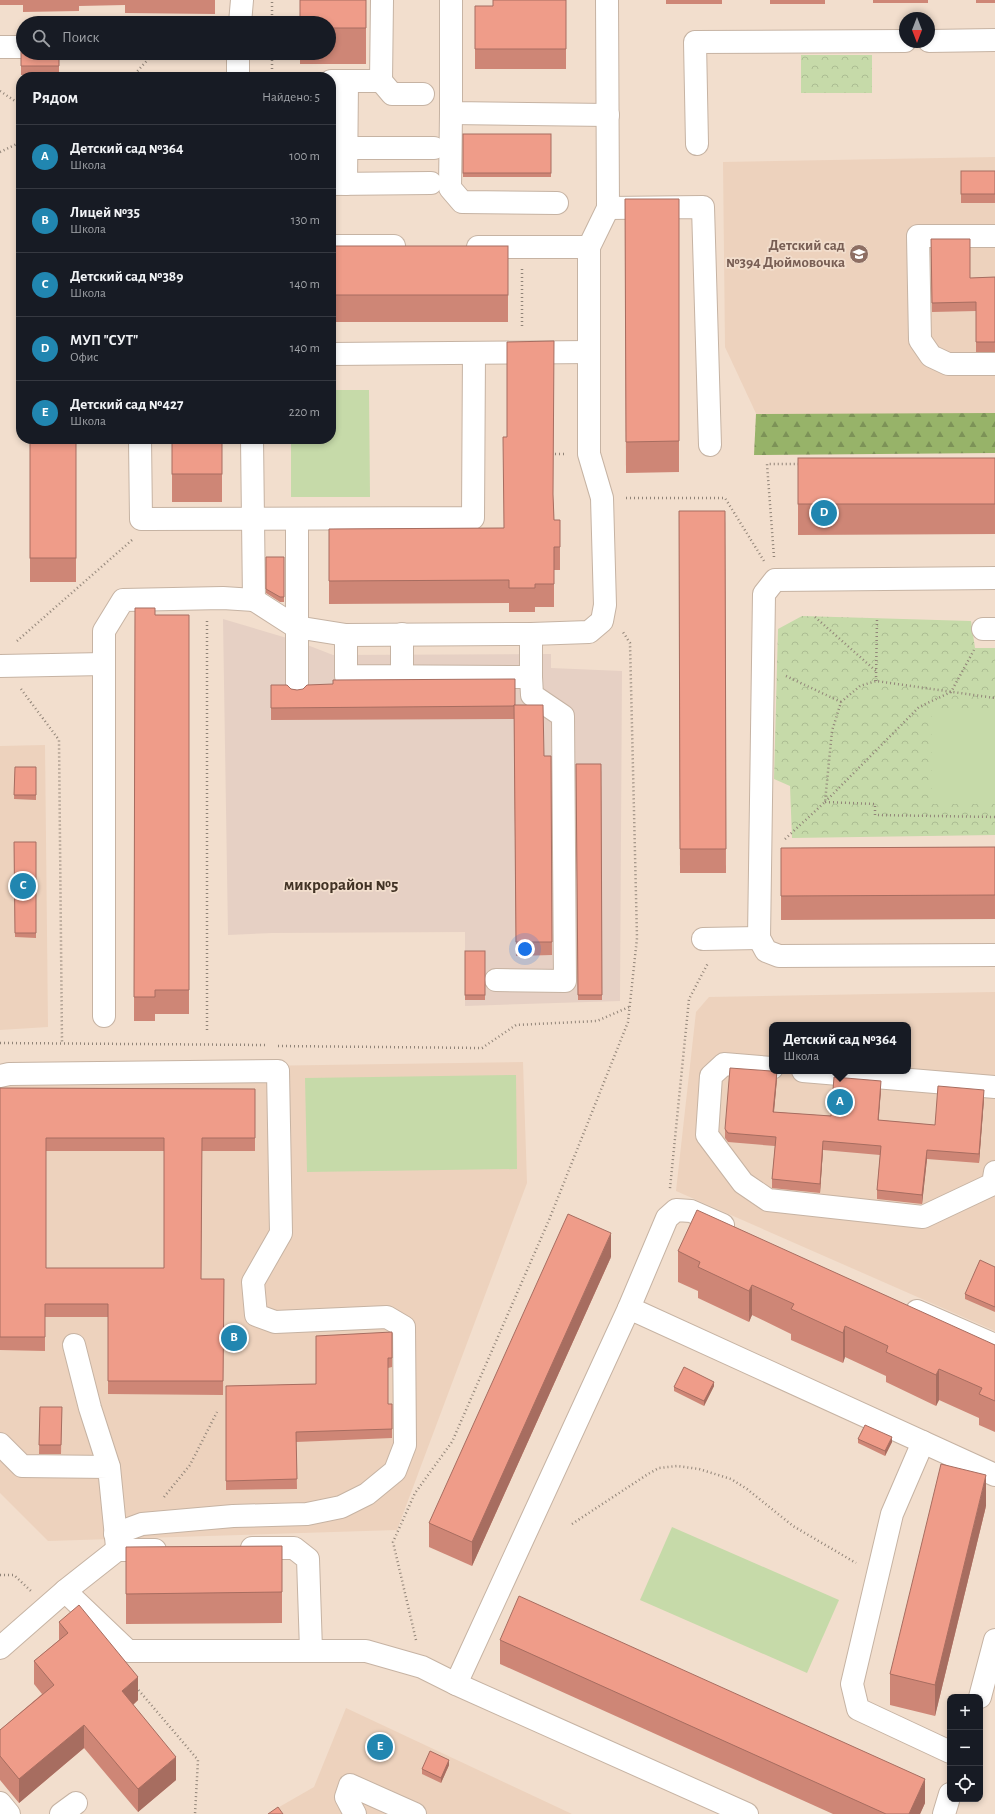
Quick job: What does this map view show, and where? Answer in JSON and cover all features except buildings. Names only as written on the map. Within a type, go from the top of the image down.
[{"type":"lane","points":[[241,16],[242,0]]},
{"type":"lane","points":[[382,0],[381,81],[392,94],[423,94]]},
{"type":"lane","points":[[451,0],[450,188],[462,202],[557,204]]},
{"type":"lane","points":[[104,1016],[104,631],[123,600],[207,598],[254,600],[296,627],[346,635],[530,634],[589,632],[602,621],[605,605],[602,498],[589,454],[589,247],[608,208],[607,0]]},
{"type":"lane","points":[[935,41],[995,40]]},
{"type":"lane","points":[[697,144],[695,42],[899,41]]},
{"type":"lane","points":[[0,47],[16,47]]},
{"type":"lane","points":[[238,60],[238,72]]},
{"type":"lane","points":[[381,81],[339,81],[341,137],[339,184],[431,183]]},
{"type":"lane","points":[[450,113],[608,115]]},
{"type":"lane","points":[[341,137],[434,148]]},
{"type":"lane","points":[[608,208],[702,207],[710,445]]},
{"type":"lane","points":[[995,236],[918,236],[920,340],[931,356],[948,364],[995,364]]},
{"type":"lane","points":[[336,246],[410,246]]},
{"type":"lane","points":[[458,247],[589,247]]},
{"type":"lane","points":[[336,354],[589,352]]},
{"type":"lane","points":[[140,444],[141,519],[253,520],[473,518],[474,353]]},
{"type":"lane","points":[[252,444],[254,600]]},
{"type":"lane","points":[[297,519],[297,690]]},
{"type":"lane","points":[[995,578],[776,580],[764,594],[759,938],[766,951],[779,956],[995,955]]},
{"type":"lane","points":[[402,634],[402,677]]},
{"type":"lane","points":[[496,980],[565,981],[563,716],[532,695],[530,634]]},
{"type":"lane","points":[[346,635],[346,676],[531,677]]},
{"type":"lane","points":[[2,666],[104,664]]},
{"type":"lane","points":[[712,939],[759,938]]},
{"type":"lane","points":[[769,1068],[724,1064],[711,1076],[707,1135],[743,1183],[768,1200],[923,1217],[994,1184],[995,1172]]},
{"type":"lane","points":[[0,1076],[9,1074],[278,1071],[281,1233],[253,1282],[256,1315],[275,1322],[387,1317],[404,1327],[405,1445],[395,1471],[367,1494],[340,1507],[307,1514],[233,1516],[142,1524],[116,1542],[65,1591],[0,1648]]},
{"type":"lane","points":[[840,1074],[995,1087]]},
{"type":"lane","points":[[456,1684],[629,1308],[667,1218],[676,1210],[691,1211],[742,1233]]},
{"type":"lane","points":[[901,1303],[995,1345]]},
{"type":"lane","points":[[629,1308],[995,1475]]},
{"type":"lane","points":[[74,1345],[90,1408],[109,1467],[116,1542]]},
{"type":"lane","points":[[923,1442],[892,1514],[852,1684],[858,1709],[947,1751]]},
{"type":"lane","points":[[0,1444],[22,1466],[109,1467]]},
{"type":"lane","points":[[116,1542],[178,1549]]},
{"type":"lane","points":[[232,1549],[294,1548],[308,1559],[311,1650]]},
{"type":"lane","points":[[65,1591],[128,1651],[366,1651],[422,1666],[456,1684],[747,1814]]},
{"type":"lane","points":[[981,1694],[995,1640]]},
{"type":"lane","points":[[356,1814],[346,1796],[350,1785],[415,1814]]},
{"type":"lane","points":[[944,1814],[948,1802]]},
{"type":"lane","points":[[0,1803],[9,1814]]},
{"type":"path","points":[[272,0],[272,16]]},
{"type":"path","points":[[137,72],[148,60]]},
{"type":"path","points":[[272,60],[272,72]]},
{"type":"path","points":[[0,91],[16,102]]},
{"type":"path","points":[[0,152],[16,144]]},
{"type":"path","points":[[522,247],[522,353]]},
{"type":"path","points":[[543,454],[589,454]]},
{"type":"path","points":[[776,580],[767,464],[806,464]]},
{"type":"path","points":[[602,498],[725,498],[776,580]]},
{"type":"path","points":[[12,645],[131,541],[141,519]]},
{"type":"path","points":[[207,598],[207,1032]]},
{"type":"path","points":[[422,1666],[393,1542],[415,1493],[452,1442],[552,1212],[628,1022],[637,938],[630,643],[605,605]]},
{"type":"path","points":[[815,617],[876,671]]},
{"type":"path","points":[[876,681],[877,618]]},
{"type":"path","points":[[761,850],[782,842],[919,707],[950,692],[984,636]]},
{"type":"path","points":[[764,665],[841,702]]},
{"type":"path","points":[[2,666],[59,740],[62,1044]]},
{"type":"path","points":[[824,802],[832,730],[841,702],[860,686],[876,681],[995,698]]},
{"type":"path","points":[[824,802],[875,804],[875,815],[995,817]]},
{"type":"path","points":[[676,1210],[670,1189],[689,999],[712,939]]},
{"type":"path","points":[[276,1046],[482,1048],[516,1025],[597,1021],[629,1007]]},
{"type":"path","points":[[0,1043],[268,1046]]},
{"type":"path","points":[[142,1524],[190,1465],[217,1412]]},
{"type":"path","points":[[572,1524],[659,1468],[677,1466],[699,1469],[731,1479],[747,1489],[793,1526],[877,1575]]},
{"type":"path","points":[[0,1575],[14,1575],[48,1606]]},
{"type":"path","points":[[131,1682],[198,1760],[195,1814]]},
{"type":"shaded area","name":"Детский сад №394 Дюймовочка","points":[[995,157],[995,420],[760,422],[725,347],[723,162]]},
{"type":"shaded area","points":[[223,619],[297,641],[333,655],[551,654],[551,668],[622,671],[620,1001],[465,1006],[465,932],[272,933],[228,935]]},
{"type":"shaded area","points":[[45,745],[48,1027],[0,1030],[0,746]]},
{"type":"shaded area","points":[[995,992],[995,1331],[676,1191],[696,1012],[709,997]]},
{"type":"shaded area","points":[[523,1062],[527,1183],[397,1530],[48,1541],[0,1493],[0,1070]]},
{"type":"shaded area","points":[[346,1708],[572,1814],[267,1814],[314,1787]]},
{"type":"green space","points":[[801,55],[872,55],[872,93],[801,93]]},
{"type":"green space","points":[[336,390],[369,390],[370,497],[291,497],[291,444],[336,444]]},
{"type":"green space","points":[[995,413],[995,453],[754,455],[756,414]]},
{"type":"green space","points":[[802,616],[971,621],[975,648],[995,648],[995,835],[792,838],[790,786],[774,779],[778,629]]},
{"type":"green space","points":[[932,713],[995,713],[995,804],[932,804]]},
{"type":"green space","points":[[516,1075],[517,1169],[307,1172],[305,1078]]},
{"type":"green space","points":[[672,1527],[839,1600],[807,1673],[640,1600]]},
{"type":"place","name":"Детский сад №394 Дюймовочка","points":[[859,254]]},
{"type":"place","name":"МУП \"СУТ\"","points":[[824,513]]},
{"type":"place","name":"Детский сад №389","points":[[23,886]]},
{"type":"place","name":"Детский сад №364","points":[[840,1102]]},
{"type":"place","name":"Лицей №35","points":[[234,1338]]},
{"type":"place","name":"Детский сад №427","points":[[380,1747]]},
{"type":"district","name":"микрорайон №5","points":[[341,884]]}]
